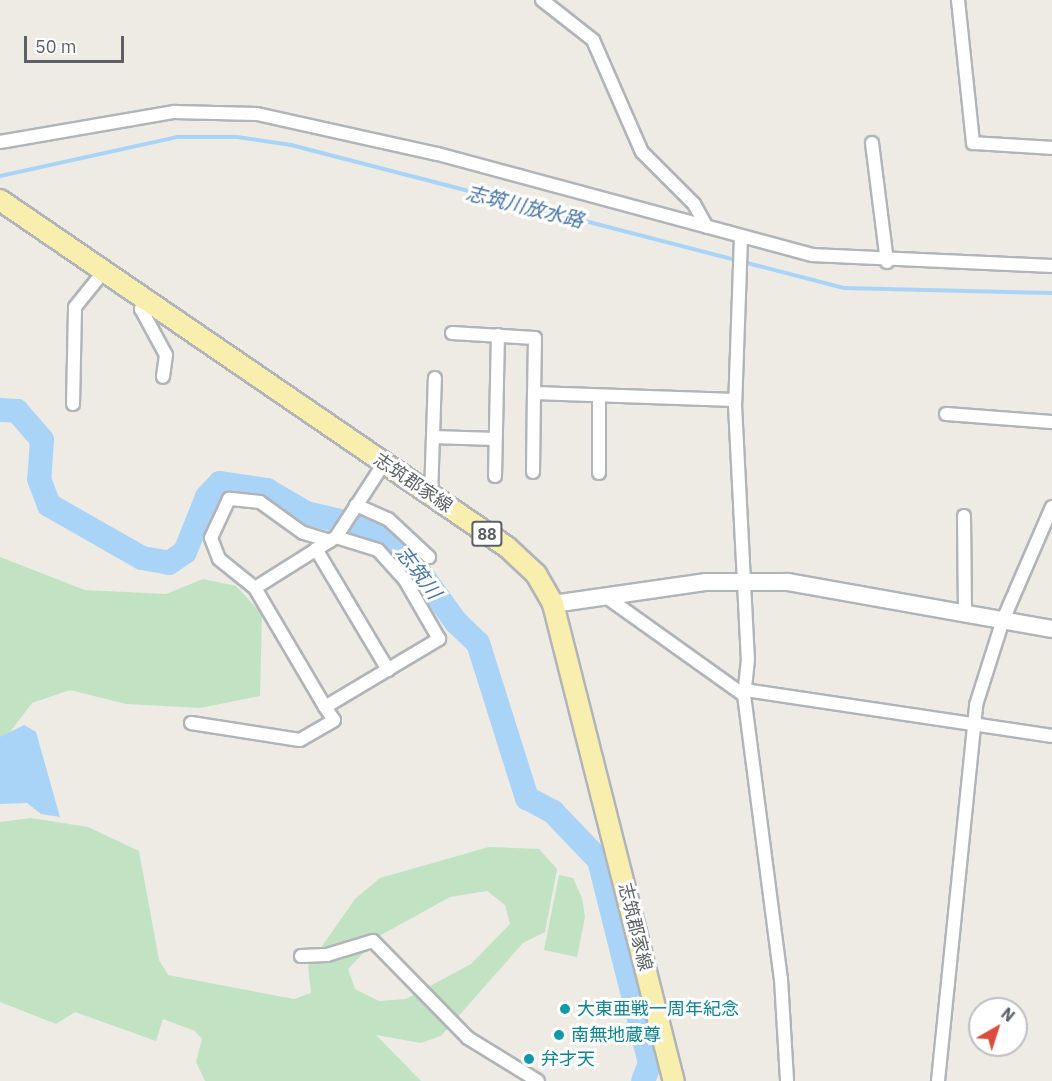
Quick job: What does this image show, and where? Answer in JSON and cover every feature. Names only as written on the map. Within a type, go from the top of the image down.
[{"type":"main road","name":"志筑郡家線","points":[[3,207],[104,270],[526,562],[553,604],[674,1081]]},
{"type":"street","points":[[542,0],[593,40],[642,152],[694,204],[707,227]]},
{"type":"street","points":[[958,0],[973,143],[1052,148]]},
{"type":"street","points":[[0,142],[174,112],[257,114],[438,154],[812,255],[887,262],[1052,266]]},
{"type":"street","points":[[872,143],[887,262]]},
{"type":"street","points":[[741,237],[735,400],[745,692],[781,979],[788,1081]]},
{"type":"street","points":[[74,404],[75,307],[104,270]]},
{"type":"street","points":[[144,299],[141,309],[166,355],[163,377]]},
{"type":"street","points":[[452,333],[535,338],[533,472]]},
{"type":"street","points":[[495,476],[498,335]]},
{"type":"street","points":[[431,496],[435,378]]},
{"type":"street","points":[[534,393],[735,400]]},
{"type":"street","points":[[599,397],[599,473]]},
{"type":"street","points":[[946,414],[1052,422]]},
{"type":"street","points":[[433,437],[495,439]]},
{"type":"street","points":[[255,588],[335,536],[384,463]]},
{"type":"street","points":[[191,723],[300,740],[334,720],[325,707],[255,588],[219,559],[211,545],[229,499],[260,502],[297,529],[335,536],[378,550],[405,580],[439,639],[325,707]]},
{"type":"street","points":[[939,1081],[974,724],[981,683],[1003,620],[1052,507]]},
{"type":"street","points":[[353,509],[388,519],[429,557]]},
{"type":"street","points":[[964,516],[965,613]]},
{"type":"street","points":[[316,549],[388,670]]},
{"type":"street","points":[[553,604],[605,596],[741,582],[815,585],[1052,629]]},
{"type":"street","points":[[605,596],[745,692],[1052,736]]},
{"type":"street","points":[[301,956],[327,955],[373,941],[468,1038],[537,1081]]},
{"type":"green space","points":[[0,557],[85,590],[166,594],[203,579],[236,586],[262,614],[260,696],[200,708],[126,704],[70,690],[32,703],[0,745]]},
{"type":"green space","points":[[31,818],[88,827],[139,851],[159,960],[168,975],[294,999],[311,993],[308,966],[355,899],[380,878],[489,847],[539,849],[557,869],[545,932],[523,943],[441,1036],[421,1043],[376,1035],[421,1081],[205,1081],[196,1062],[202,1039],[195,1031],[163,1019],[156,1041],[75,1012],[56,1024],[0,1002],[0,822]],"holes":[[[487,891],[505,905],[510,924],[471,964],[406,999],[379,1001],[355,989],[348,969],[381,935],[450,897]]]},
{"type":"green space","points":[[559,875],[573,878],[582,898],[585,917],[577,957],[544,950]]},
{"type":"water","points":[[24,725],[36,732],[60,817],[41,814],[27,803],[0,804],[0,737]]},
{"type":"waterway","name":"志筑川放水路","points":[[0,176],[177,137],[237,137],[291,145],[844,288],[1052,293]]},
{"type":"waterway","name":"志筑川","points":[[0,410],[17,411],[42,440],[39,479],[49,505],[142,558],[169,563],[185,552],[207,497],[220,483],[267,490],[306,513],[374,529],[399,543],[456,622],[478,643],[527,798],[553,812],[599,860],[650,1063],[643,1081]]},
{"type":"place","name":"大東亜戦一周年紀念","points":[[565,1009]]},
{"type":"place","name":"南無地蔵尊","points":[[559,1035]]},
{"type":"place","name":"弁才天","points":[[529,1059]]}]
